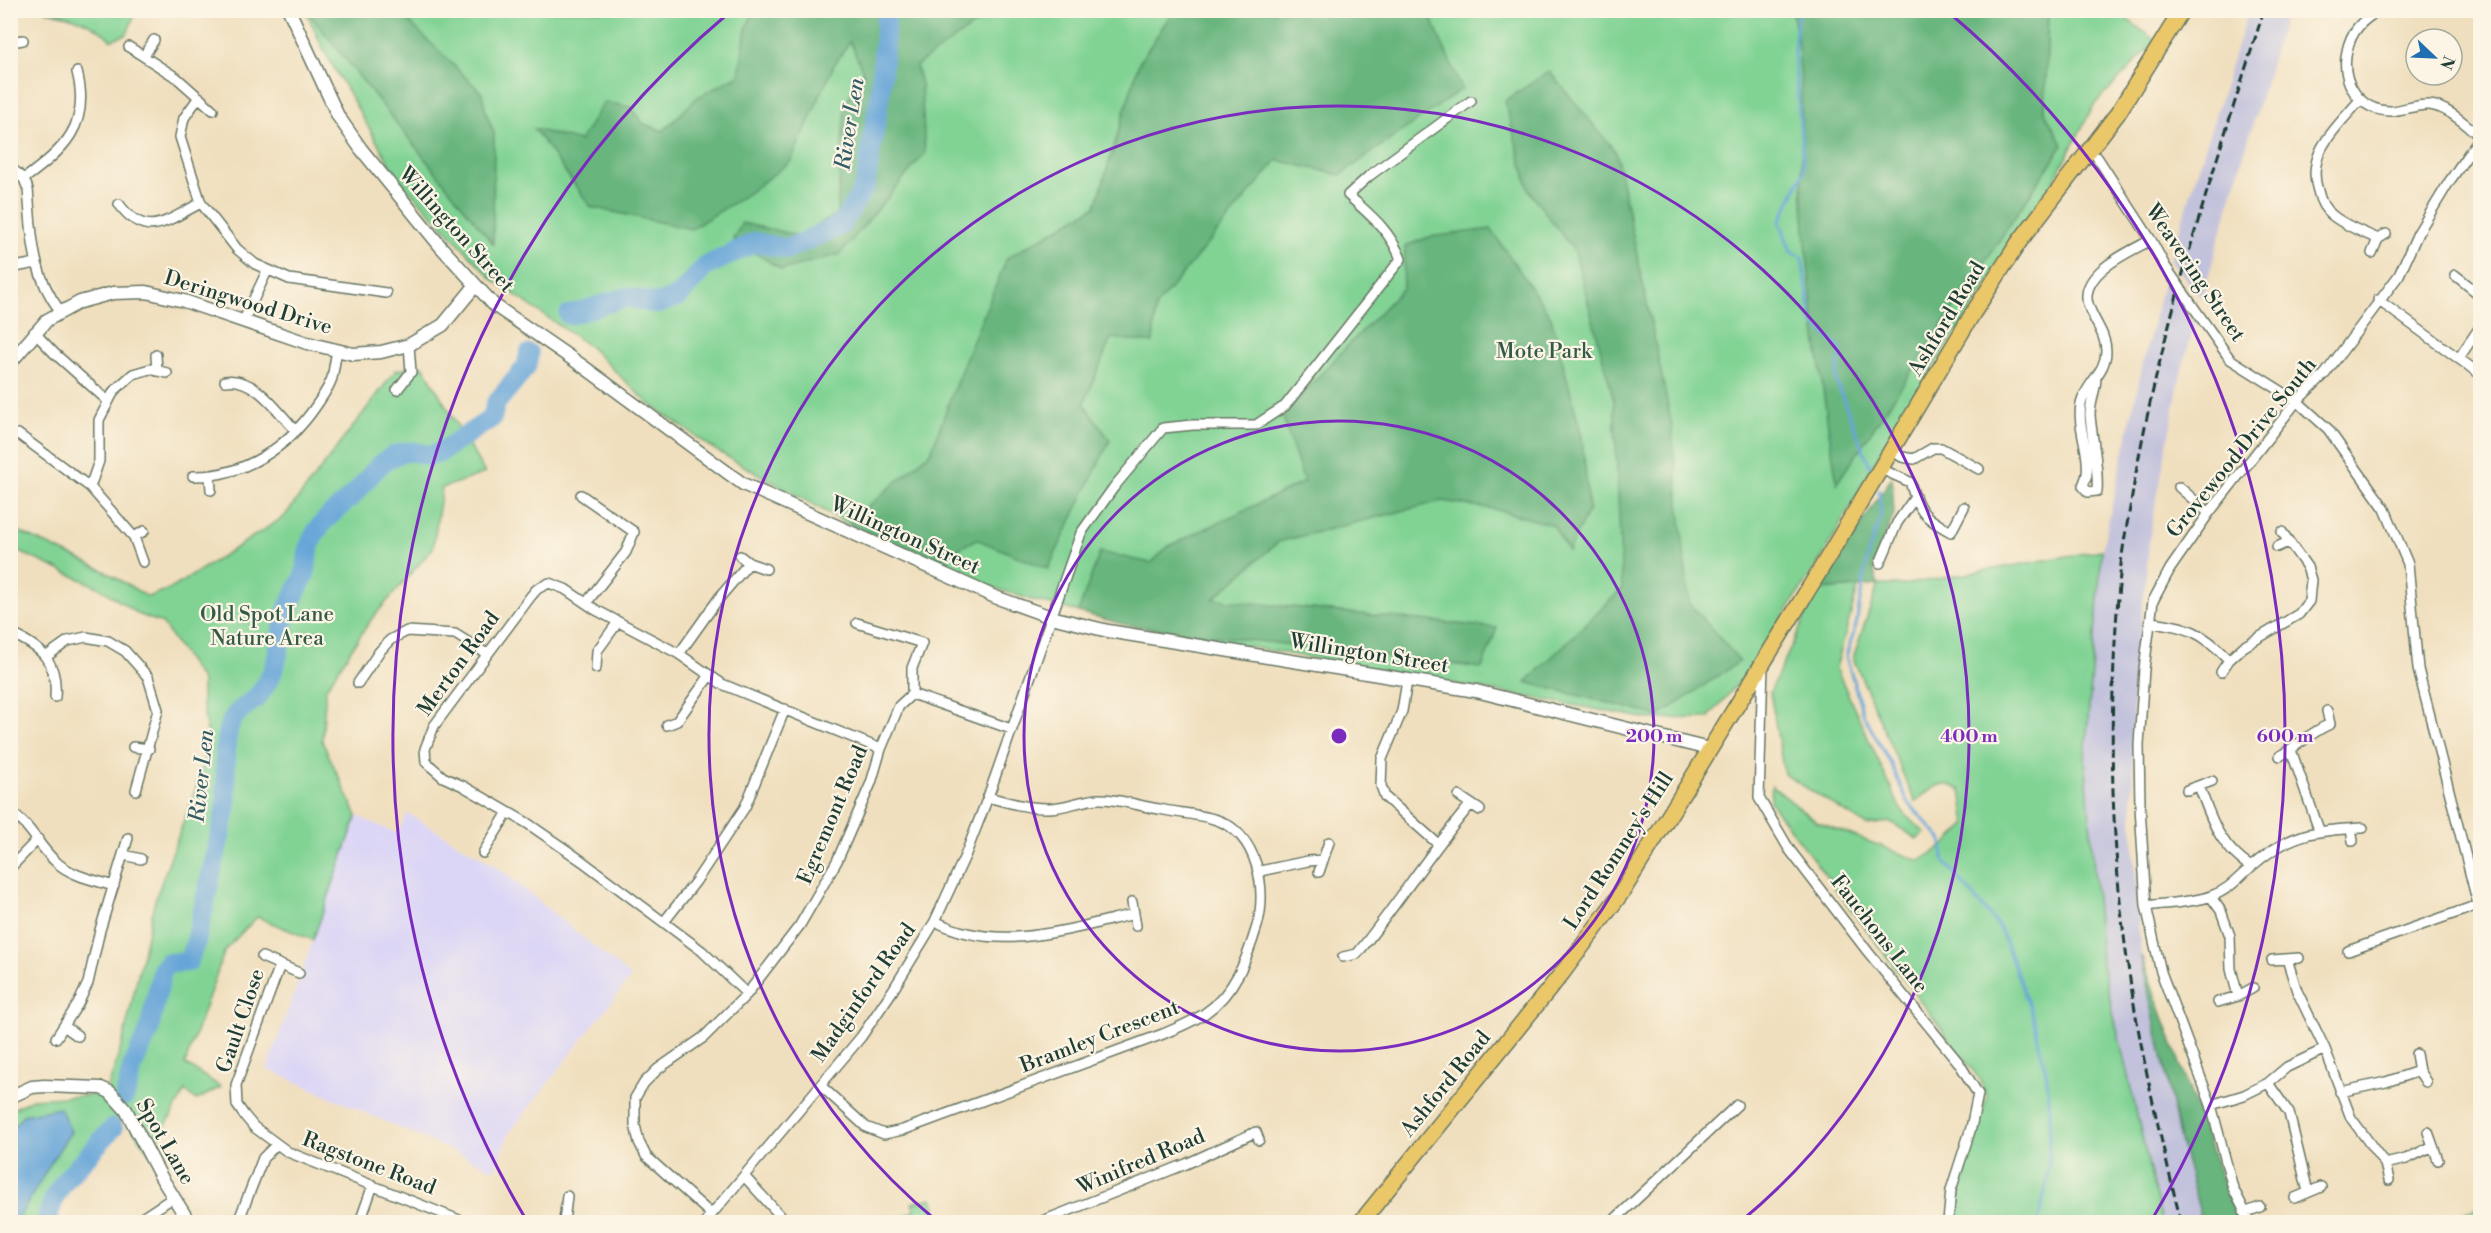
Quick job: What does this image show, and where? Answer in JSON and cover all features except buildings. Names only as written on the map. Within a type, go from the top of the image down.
[{"type":"main road","name":"Ashford Road","points":[[1763,660],[1892,451],[1973,313],[2019,242],[2118,113],[2182,10]]},
{"type":"main road","name":"Lord Romney's Hill","points":[[1563,972],[1622,892],[1763,660]]},
{"type":"main road","name":"Ashford Road","points":[[1362,1222],[1563,972]]},
{"type":"street","name":"Willington Street","points":[[289,10],[338,116],[386,181],[475,286],[494,305],[576,361],[743,484],[942,575],[1051,617],[1108,631],[1496,695],[1709,749]]},
{"type":"street","points":[[2381,10],[2372,14],[2355,29],[2349,43],[2345,72],[2350,87],[2360,100],[2385,111],[2429,105],[2441,109],[2481,137]]},
{"type":"street","points":[[10,42],[23,40]]},
{"type":"street","points":[[144,56],[154,40]]},
{"type":"street","points":[[129,47],[177,78],[213,110]]},
{"type":"street","points":[[24,179],[56,155],[72,134],[80,116],[76,87],[77,72]]},
{"type":"street","points":[[199,97],[184,118],[180,137],[201,203],[237,249],[267,271],[289,279],[386,293]]},
{"type":"street","points":[[2360,100],[2321,146],[2314,163],[2314,180],[2320,198],[2330,214],[2382,236],[2372,253]]},
{"type":"street","name":"Madginford Road","points":[[705,1222],[861,1037],[935,921],[965,856],[988,797],[1081,533],[1163,428],[1193,425],[1256,425],[1285,406],[1401,259],[1394,241],[1382,225],[1348,195],[1369,176],[1471,101]]},
{"type":"street","name":"Grovewood Drive South","points":[[2250,1222],[2233,1188],[2211,1106],[2161,972],[2146,906],[2139,745],[2144,669],[2153,601],[2170,568],[2209,513],[2297,401],[2325,374],[2378,300],[2399,275],[2418,233],[2481,137]]},
{"type":"street","name":"Weavering Street","points":[[2097,157],[2151,240],[2164,266],[2230,359],[2297,401],[2328,429],[2385,509],[2408,564],[2418,669],[2479,908]]},
{"type":"street","points":[[10,167],[24,179],[28,189],[36,262],[41,279],[60,311]]},
{"type":"street","points":[[118,220],[122,208],[137,223],[149,226],[201,203]]},
{"type":"street","points":[[2096,377],[2096,388],[2090,411],[2098,475],[2097,491],[2088,492],[2083,486],[2087,473],[2080,425],[2081,404],[2087,386],[2103,369],[2106,347],[2104,335],[2088,305],[2089,285],[2109,264],[2151,240]]},
{"type":"street","points":[[10,268],[36,262]]},
{"type":"street","points":[[243,322],[267,271]]},
{"type":"street","points":[[2469,284],[2475,274]]},
{"type":"street","points":[[2455,275],[2481,295]]},
{"type":"street","name":"Deringwood Drive","points":[[10,363],[34,332],[60,311],[80,302],[113,293],[146,292],[184,301],[243,322],[353,354],[381,352],[410,345],[443,326],[475,286]]},
{"type":"street","points":[[2378,300],[2481,374]]},
{"type":"street","points":[[2459,358],[2481,327]]},
{"type":"street","points":[[34,332],[108,401]]},
{"type":"street","points":[[397,390],[411,372],[410,345]]},
{"type":"street","points":[[193,476],[210,476],[269,455],[309,416],[331,380],[337,351]]},
{"type":"street","points":[[90,488],[99,462],[99,420],[108,401],[114,391],[133,374],[150,369],[162,372],[156,355]]},
{"type":"street","points":[[225,381],[236,379],[249,385],[270,402],[296,430]]},
{"type":"street","points":[[241,394],[249,385]]},
{"type":"street","points":[[18,434],[30,450],[90,488],[134,537],[143,562]]},
{"type":"street","points":[[1892,451],[1902,457],[1914,459],[1933,448],[1941,448],[1979,469]]},
{"type":"street","points":[[1881,469],[1910,483],[1925,517],[1951,532],[1965,507]]},
{"type":"street","points":[[210,476],[211,490]]},
{"type":"street","points":[[2179,487],[2209,513]]},
{"type":"street","points":[[581,495],[634,532],[626,552],[587,602]]},
{"type":"street","points":[[1880,563],[1896,523],[1915,497]]},
{"type":"street","points":[[134,537],[144,531]]},
{"type":"street","points":[[2221,672],[2242,647],[2299,614],[2309,601],[2311,580],[2307,567],[2282,532]]},
{"type":"street","points":[[2277,547],[2288,542]]},
{"type":"street","points":[[740,556],[766,569]]},
{"type":"street","points":[[679,654],[719,598],[749,562]]},
{"type":"street","name":"Merton Road","points":[[747,994],[702,951],[547,836],[463,786],[443,777],[426,762],[425,749],[434,726],[537,589],[549,583],[565,589],[596,610],[679,654],[723,684],[881,749]]},
{"type":"street","points":[[596,668],[597,651],[618,622]]},
{"type":"street","points":[[857,622],[922,643],[912,668],[912,694],[1011,729]]},
{"type":"street","points":[[2150,622],[2180,625],[2200,633],[2229,660]]},
{"type":"street","points":[[358,683],[390,640],[407,631],[455,634],[487,654]]},
{"type":"street","points":[[10,633],[47,656],[56,682],[55,698]]},
{"type":"street","points":[[47,656],[68,641],[86,637],[108,641],[125,651],[148,677],[158,710],[149,750],[136,790]]},
{"type":"street","name":"Fauchons Lane","points":[[1763,660],[1759,798],[1790,849],[1868,952],[1959,1063],[1978,1094],[1971,1128],[1951,1190],[1948,1222]]},
{"type":"street","points":[[667,725],[677,721],[711,675]]},
{"type":"street","points":[[1407,681],[1402,711],[1382,759],[1381,786],[1385,797],[1438,844]]},
{"type":"street","name":"Egremont Road","points":[[711,1214],[646,1156],[639,1142],[635,1125],[635,1098],[644,1083],[658,1069],[704,1037],[747,994],[780,953],[821,891],[871,783],[881,749],[899,706],[912,694]]},
{"type":"street","points":[[664,922],[696,881],[746,807],[785,709]]},
{"type":"street","points":[[2280,756],[2314,731],[2330,724],[2327,711]]},
{"type":"street","points":[[132,747],[149,750]]},
{"type":"street","points":[[2291,750],[2319,830]]},
{"type":"street","points":[[2187,790],[2212,781]]},
{"type":"street","points":[[2199,786],[2223,843],[2235,857],[2251,867]]},
{"type":"street","points":[[1459,796],[1480,810]]},
{"type":"street","name":"Bramley Crescent","points":[[821,1086],[866,1127],[884,1134],[903,1130],[1163,1034],[1203,1015],[1218,1003],[1235,983],[1247,957],[1258,922],[1261,891],[1260,871],[1238,831],[1218,820],[1100,799],[1049,809],[1026,807],[988,797]]},
{"type":"street","points":[[1343,957],[1357,954],[1391,913],[1438,844],[1471,804]]},
{"type":"street","points":[[10,812],[29,826],[53,859],[68,871],[114,886]]},
{"type":"street","points":[[483,853],[507,812]]},
{"type":"street","points":[[2146,906],[2211,897],[2232,885],[2276,846],[2294,837],[2319,830],[2363,828]]},
{"type":"street","points":[[2351,829],[2353,841]]},
{"type":"street","points":[[56,1038],[78,1004],[88,983],[100,930],[128,838]]},
{"type":"street","points":[[10,868],[38,840]]},
{"type":"street","points":[[1319,872],[1329,843]]},
{"type":"street","points":[[124,855],[141,859]]},
{"type":"street","points":[[1260,871],[1308,861],[1323,861]]},
{"type":"street","points":[[2211,897],[2221,911],[2230,936],[2231,969],[2238,996]]},
{"type":"street","points":[[1132,902],[1136,926]]},
{"type":"street","points":[[2348,951],[2479,908]]},
{"type":"street","points":[[935,921],[954,931],[985,937],[1026,936],[1067,931],[1134,914]]},
{"type":"street","name":"Gault Close","points":[[262,957],[299,973]]},
{"type":"street","points":[[2272,960],[2299,958]]},
{"type":"street","points":[[2287,959],[2297,991],[2325,1049],[2351,1118],[2385,1164],[2389,1180]]},
{"type":"street","name":"Gault Close","points":[[277,1144],[254,1127],[237,1105],[236,1085],[280,964]]},
{"type":"street","points":[[2218,1002],[2238,996],[2253,988]]},
{"type":"street","points":[[64,1026],[78,1036]]},
{"type":"street","points":[[2211,1106],[2244,1095],[2268,1083],[2287,1068],[2325,1049]]},
{"type":"street","points":[[2416,1054],[2419,1071],[2426,1082]]},
{"type":"street","points":[[2340,1092],[2386,1082],[2419,1071]]},
{"type":"street","points":[[2268,1083],[2289,1113],[2308,1192]]},
{"type":"street","name":"Spot Lane","points":[[10,1096],[32,1087],[44,1086],[101,1088],[110,1092],[121,1102],[189,1222]]},
{"type":"street","points":[[1612,1222],[1738,1105]]},
{"type":"street","points":[[2428,1131],[2438,1160]]},
{"type":"street","name":"Winifred Road","points":[[1040,1222],[1257,1136]]},
{"type":"street","name":"Ragstone Road","points":[[238,1222],[263,1158],[277,1144],[288,1152],[464,1222]]},
{"type":"street","points":[[2385,1164],[2406,1159],[2433,1146]]},
{"type":"street","points":[[744,1176],[786,1222]]},
{"type":"street","points":[[360,1222],[373,1185]]},
{"type":"street","points":[[2295,1198],[2321,1187]]},
{"type":"street","points":[[564,1222],[567,1196]]},
{"type":"street","points":[[136,1222],[174,1197]]},
{"type":"street","points":[[2244,1214],[2260,1207]]},
{"type":"shaded area","points":[[2248,11],[2286,11],[2202,298],[2170,260]]},
{"type":"shaded area","points":[[2164,281],[2195,324],[2181,372],[2150,534],[2133,699],[2132,822],[2141,958],[2180,1141],[2199,1209],[2206,1222],[2162,1222],[2101,961],[2085,756],[2102,550],[2143,363]]},
{"type":"shaded area","points":[[407,813],[496,866],[631,977],[510,1132],[495,1170],[267,1069],[357,816],[398,834]]},
{"type":"green space","name":"Mote Park","points":[[2120,10],[2119,13],[2156,41],[2094,105],[2044,199],[1895,426],[1824,554],[1744,676],[1708,718],[1649,719],[1135,626],[1032,600],[979,583],[932,564],[848,524],[717,451],[648,403],[590,347],[492,279],[398,178],[324,51],[306,11]]},
{"type":"green space","points":[[45,11],[136,11],[127,34],[111,40],[81,20]]},
{"type":"green space","points":[[307,11],[398,11],[482,93],[486,113],[494,133],[493,244]]},
{"type":"green space","points":[[754,11],[994,11],[916,66],[921,84],[925,153],[840,254],[782,270],[733,239],[742,223],[801,236],[837,213],[845,104],[864,74],[850,41],[834,65],[791,161],[743,197],[691,229],[591,207],[534,129],[580,141],[604,102],[630,107],[644,124],[663,131],[698,97],[739,75],[746,29]]},
{"type":"green space","points":[[1173,11],[1428,11],[1462,89],[1340,175],[1277,160],[1156,306],[1153,343],[1111,338],[1084,404],[1110,440],[1048,569],[976,539],[932,564],[848,524],[931,452],[959,375],[1007,258],[1096,206],[1139,63]]},
{"type":"green space","points":[[1792,11],[2048,11],[2045,112],[2063,145],[1837,483],[1812,308],[1803,202],[1799,58]]},
{"type":"green space","points":[[1549,71],[1616,152],[1671,421],[1689,603],[1740,661],[1659,716],[1526,682],[1622,589],[1614,401],[1575,252],[1529,191],[1505,101]]},
{"type":"green space","points":[[1491,229],[1551,317],[1582,437],[1589,509],[1568,551],[1553,525],[1494,509],[1442,501],[1278,542],[1213,599],[1497,628],[1482,668],[1126,625],[1078,612],[1100,552],[1151,563],[1169,546],[1304,482],[1282,415],[1403,288],[1405,246],[1429,237]]},
{"type":"green space","name":"Old Spot Lane Nature Area","points":[[423,366],[485,473],[442,488],[433,548],[370,621],[326,688],[322,741],[357,816],[313,940],[257,917],[225,950],[185,1064],[221,1087],[197,1100],[185,1091],[150,1154],[124,1117],[116,1131],[66,1186],[52,1222],[11,1222],[11,1110],[32,1099],[97,1095],[113,1101],[107,1091],[123,1041],[155,900],[198,782],[204,759],[207,732],[202,702],[202,681],[162,623],[140,615],[100,588],[11,548],[11,528],[103,570],[148,597],[174,587],[284,517],[396,370]]},
{"type":"green space","points":[[1892,477],[1894,514],[1873,568],[1878,585],[1818,590]]},
{"type":"green space","points":[[2102,550],[2085,756],[2101,961],[2162,1222],[1959,1222],[1958,1194],[1987,1097],[1980,1080],[1770,802],[1772,786],[1817,822],[1920,861],[1945,845],[1966,825],[1961,790],[1947,785],[1936,786],[1915,802],[1853,658],[1878,585],[1902,585]]},
{"type":"green space","points":[[1858,587],[1836,668],[1901,810],[1925,833],[1917,839],[1891,822],[1866,825],[1784,774],[1770,692],[1818,590]]},
{"type":"green space","points":[[2141,956],[2223,1183],[2243,1222],[2199,1222],[2199,1209],[2180,1141]]},
{"type":"green space","points":[[932,1198],[940,1222],[890,1222],[915,1211],[912,1203]]},
{"type":"green space","points":[[2480,1207],[2480,1222],[2438,1222]]},
{"type":"water","points":[[60,1108],[71,1132],[16,1222],[11,1222],[11,1130],[23,1115]]},
{"type":"waterway","name":"River Len","points":[[569,315],[627,297],[657,304],[679,296],[705,267],[755,242],[787,249],[841,225],[865,186],[880,94],[887,10]]},
{"type":"waterway","points":[[1798,10],[1794,51],[1804,171],[1780,222],[1791,252],[1802,257],[1812,322],[1841,349],[1836,381],[1871,469]]},
{"type":"waterway","name":"River Len","points":[[125,1096],[133,1065],[149,1031],[162,970],[167,963],[188,962],[196,941],[226,809],[225,758],[229,727],[237,714],[259,695],[273,671],[285,617],[304,576],[314,536],[324,522],[357,491],[376,469],[394,455],[408,452],[428,456],[439,453],[492,418],[496,403],[526,367],[529,354]]},
{"type":"waterway","points":[[1879,490],[1881,518],[1868,553],[1856,625],[1846,656],[1863,714],[1891,764],[1907,801],[1942,840],[1943,860],[2000,928],[2032,1014],[2046,1072],[2050,1110],[2048,1178],[2038,1222]]},
{"type":"waterway","name":"River Len","points":[[46,1222],[55,1196],[67,1178],[113,1128]]},
{"type":"railway","points":[[2181,1222],[2138,1026],[2119,890],[2112,726],[2117,618],[2125,534],[2159,364],[2191,245],[2264,10]]}]
